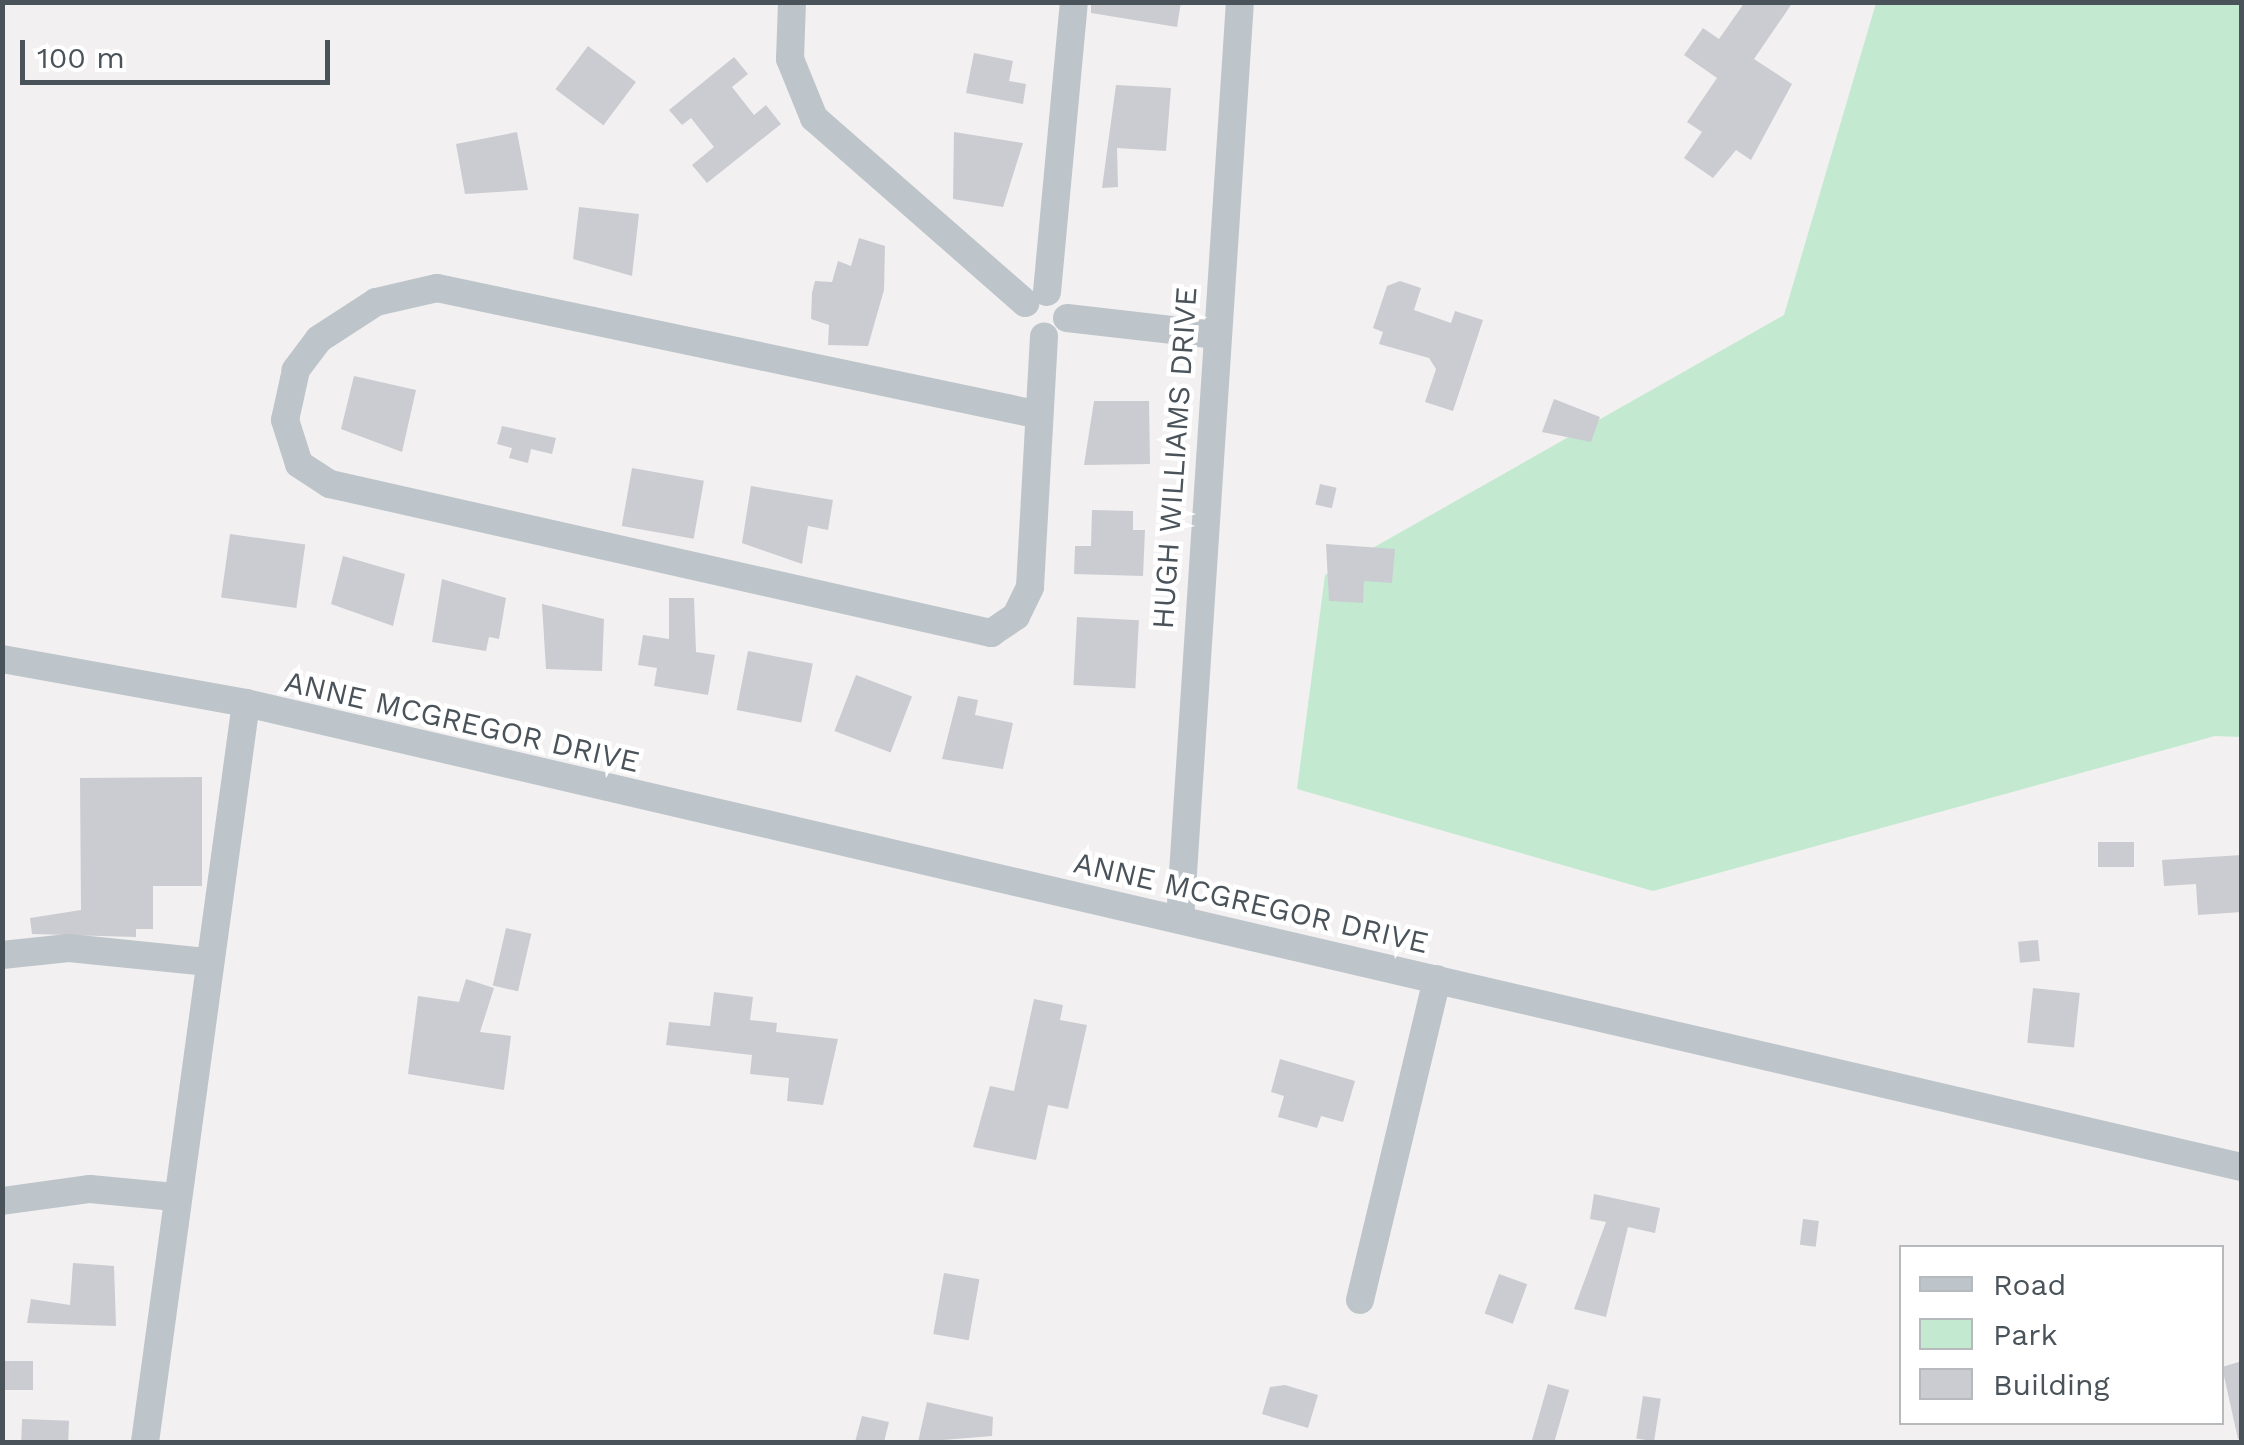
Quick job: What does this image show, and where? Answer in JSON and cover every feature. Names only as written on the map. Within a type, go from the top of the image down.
[{"type":"street","points":[[792,2],[790,59],[814,118],[1036,297],[1067,318],[1217,334]]},
{"type":"street","points":[[1044,336],[1028,328],[1036,297],[1074,2]]},
{"type":"street","name":"HUGH WILLIAMS DRIVE","points":[[1180,920],[1240,2]]},
{"type":"street","points":[[1035,414],[437,288],[376,302],[319,339],[296,370],[285,420],[299,464],[330,484],[991,634],[1016,616],[1030,587],[1035,414],[1044,336],[1067,318]]},
{"type":"street","name":"ANNE MCGREGOR DRIVE","points":[[2,659],[246,703],[2242,1167]]},
{"type":"street","points":[[144,1442],[174,1197],[246,703]]},
{"type":"street","points":[[2,955],[68,948],[208,962]]},
{"type":"street","points":[[1360,1300],[1437,979]]},
{"type":"street","points":[[2,1201],[90,1189],[174,1197]]},
{"type":"green space","points":[[1876,3],[2241,3],[2241,737],[2215,736],[1653,891],[1297,789],[1325,575],[1784,315]]},
{"type":"building","points":[[1091,2],[1181,2],[1177,27],[1091,13]]},
{"type":"building","points":[[1745,2],[1793,2],[1754,59],[1792,84],[1751,160],[1736,150],[1713,178],[1684,158],[1702,132],[1687,122],[1717,78],[1684,55],[1703,28],[1719,39]]},
{"type":"building","points":[[588,46],[636,82],[603,125],[556,89]]},
{"type":"building","points":[[974,53],[1013,61],[1009,81],[1026,84],[1023,104],[966,93]]},
{"type":"building","points":[[734,57],[748,74],[732,87],[754,115],[766,105],[781,124],[707,183],[692,165],[714,147],[691,118],[682,125],[669,110]]},
{"type":"building","points":[[1116,85],[1171,88],[1166,151],[1117,148],[1118,187],[1102,188]]},
{"type":"building","points":[[517,132],[528,190],[465,194],[456,144]]},
{"type":"building","points":[[954,132],[1023,143],[1003,207],[953,199]]},
{"type":"building","points":[[579,207],[639,214],[632,276],[573,259]]},
{"type":"building","points":[[859,238],[885,246],[884,290],[868,346],[828,345],[829,325],[811,319],[815,281],[832,282],[838,261],[851,266]]},
{"type":"building","points":[[1400,281],[1421,288],[1414,310],[1451,323],[1455,311],[1483,320],[1453,411],[1425,402],[1436,369],[1429,358],[1379,344],[1383,332],[1373,328],[1387,286]]},
{"type":"building","points":[[354,376],[416,390],[402,452],[341,429]]},
{"type":"building","points":[[1554,399],[1600,417],[1591,442],[1542,432]]},
{"type":"building","points":[[1094,401],[1149,401],[1150,464],[1084,465]]},
{"type":"building","points":[[502,426],[556,438],[552,454],[531,449],[528,463],[509,458],[512,448],[497,444]]},
{"type":"building","points":[[632,468],[704,481],[694,539],[622,526]]},
{"type":"building","points":[[1320,484],[1337,488],[1332,508],[1315,504]]},
{"type":"building","points":[[751,486],[833,500],[828,530],[808,526],[802,564],[742,543]]},
{"type":"building","points":[[1092,510],[1133,511],[1133,530],[1145,530],[1143,576],[1074,574],[1075,546],[1091,546]]},
{"type":"building","points":[[230,534],[305,545],[296,608],[221,597]]},
{"type":"building","points":[[1326,544],[1395,549],[1392,583],[1364,581],[1363,603],[1329,601]]},
{"type":"building","points":[[343,556],[405,574],[393,626],[331,604]]},
{"type":"building","points":[[442,579],[506,598],[499,639],[489,637],[486,651],[432,642]]},
{"type":"building","points":[[669,598],[694,598],[696,652],[715,655],[708,695],[654,686],[657,668],[638,665],[643,635],[669,639]]},
{"type":"building","points":[[542,604],[604,619],[602,671],[546,669]]},
{"type":"building","points":[[1077,617],[1139,620],[1135,688],[1073,685]]},
{"type":"building","points":[[748,651],[813,664],[801,722],[737,710]]},
{"type":"building","points":[[856,675],[912,697],[891,753],[834,731]]},
{"type":"building","points":[[958,696],[978,700],[975,715],[1013,723],[1003,769],[942,759]]},
{"type":"building","points":[[202,777],[202,886],[153,886],[153,929],[136,929],[136,937],[32,934],[30,918],[81,910],[80,778]]},
{"type":"building","points":[[2098,842],[2134,842],[2134,867],[2098,867]]},
{"type":"building","points":[[2242,855],[2242,912],[2198,915],[2196,884],[2164,886],[2162,860]]},
{"type":"building","points":[[506,928],[531,934],[518,991],[493,985]]},
{"type":"building","points":[[2038,940],[2040,961],[2020,963],[2018,942]]},
{"type":"building","points":[[466,979],[494,988],[480,1032],[511,1036],[504,1090],[408,1074],[418,996],[459,1002]]},
{"type":"building","points":[[2033,988],[2080,993],[2074,1048],[2027,1043]]},
{"type":"building","points":[[714,992],[753,997],[750,1020],[777,1023],[776,1032],[838,1039],[823,1105],[787,1101],[789,1078],[750,1074],[752,1055],[666,1045],[669,1022],[710,1026]]},
{"type":"building","points":[[1034,999],[1063,1005],[1060,1020],[1087,1025],[1068,1109],[1048,1105],[1036,1160],[973,1147],[990,1086],[1014,1091]]},
{"type":"building","points":[[1280,1059],[1355,1081],[1343,1122],[1321,1116],[1317,1128],[1278,1117],[1284,1096],[1271,1092]]},
{"type":"building","points":[[1594,1194],[1660,1208],[1655,1233],[1628,1227],[1606,1317],[1574,1309],[1606,1222],[1590,1219]]},
{"type":"building","points":[[1803,1219],[1819,1221],[1816,1247],[1800,1245]]},
{"type":"building","points":[[73,1263],[114,1266],[116,1326],[27,1323],[31,1299],[70,1305]]},
{"type":"building","points":[[944,1273],[979,1279],[969,1340],[933,1334]]},
{"type":"building","points":[[1499,1274],[1527,1284],[1513,1324],[1485,1313]]},
{"type":"building","points":[[2,1361],[33,1361],[33,1390],[2,1390]]},
{"type":"building","points":[[2242,1361],[2242,1438],[2238,1439],[2224,1376],[2224,1366]]},
{"type":"building","points":[[1548,1384],[1569,1390],[1554,1442],[1531,1442]]},
{"type":"building","points":[[1285,1385],[1318,1395],[1308,1428],[1262,1414],[1270,1387]]},
{"type":"building","points":[[1643,1396],[1661,1399],[1654,1441],[1636,1438]]},
{"type":"building","points":[[927,1402],[993,1417],[992,1436],[918,1442]]},
{"type":"building","points":[[862,1416],[889,1422],[884,1442],[855,1442]]},
{"type":"building","points":[[22,1419],[69,1421],[68,1442],[21,1442]]}]
